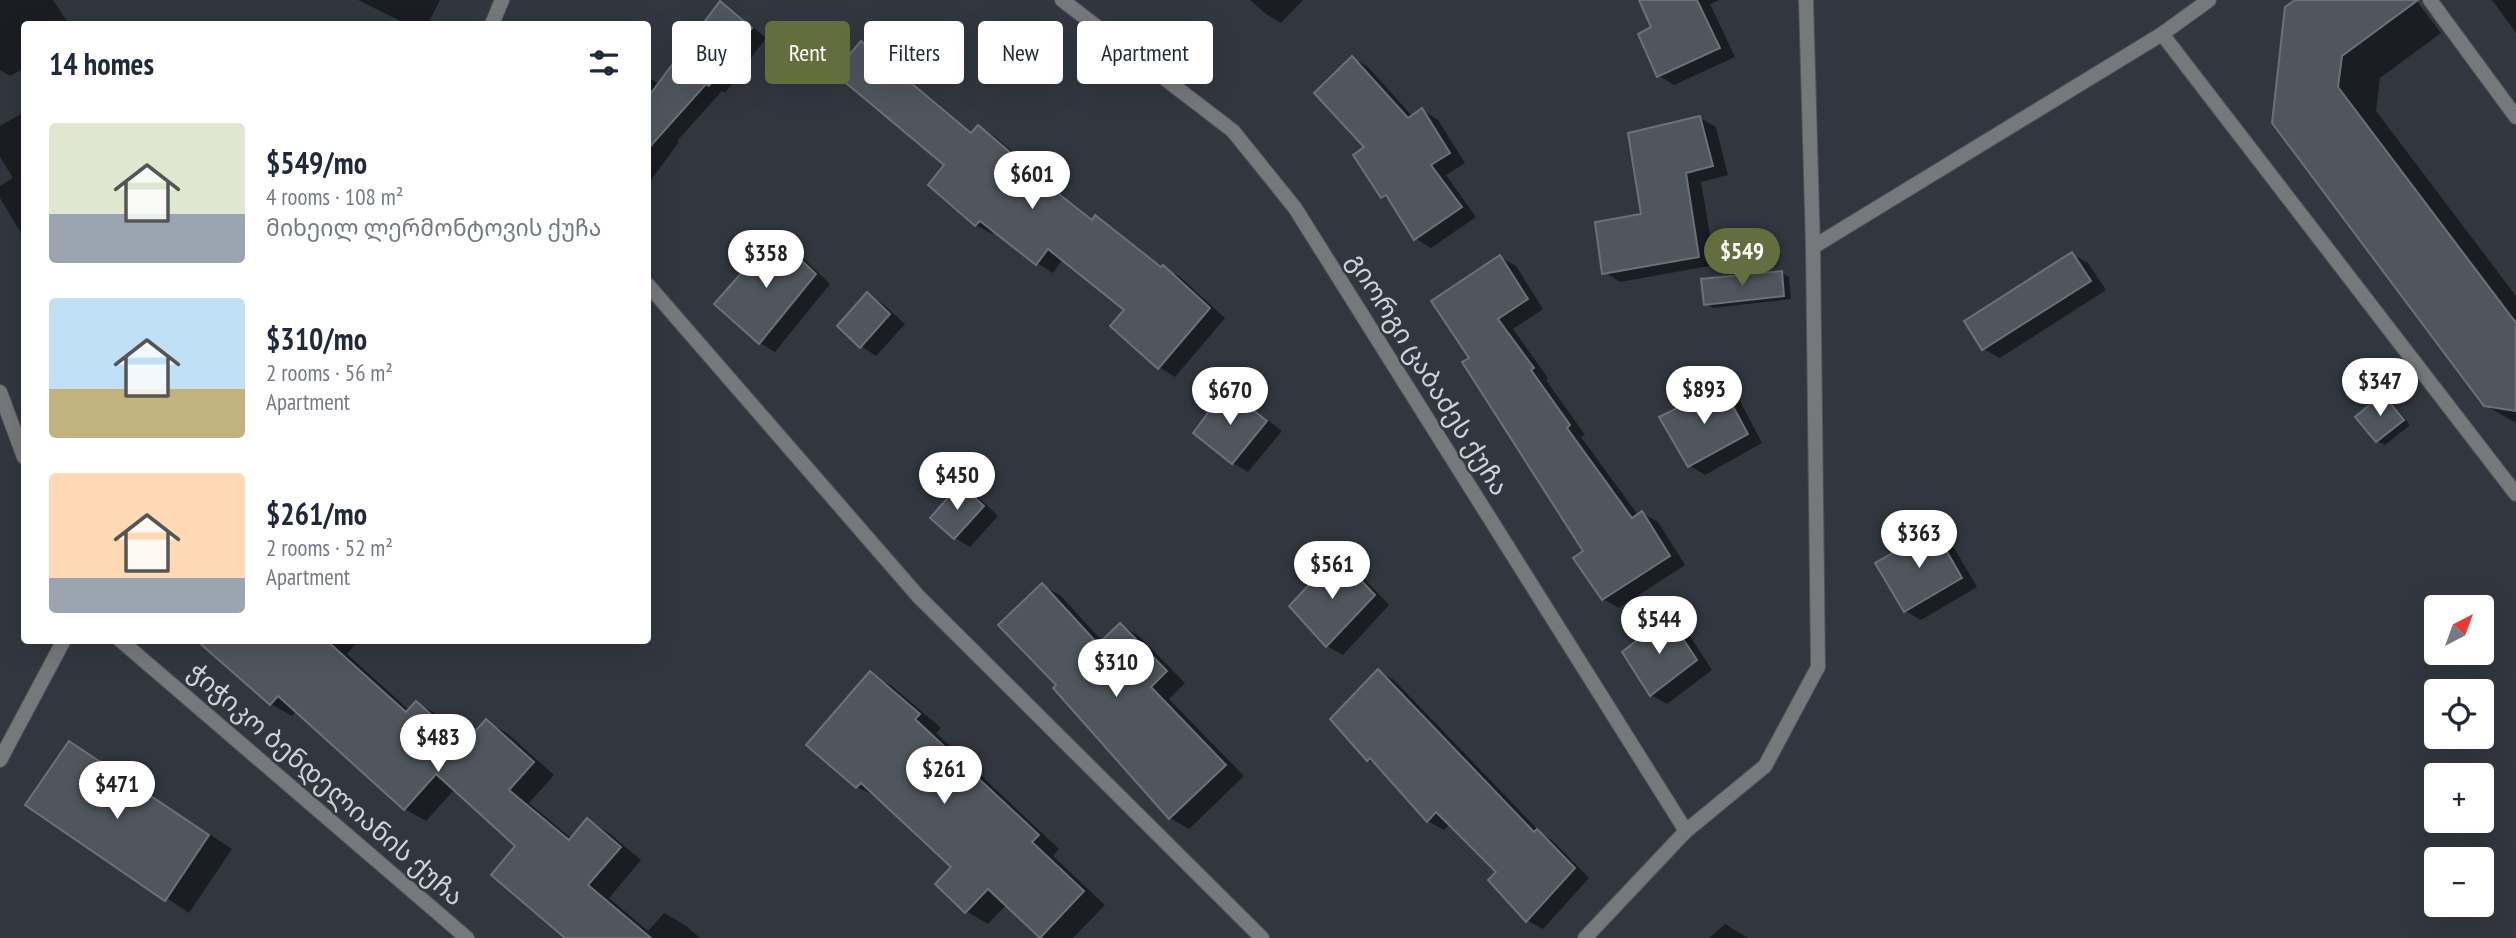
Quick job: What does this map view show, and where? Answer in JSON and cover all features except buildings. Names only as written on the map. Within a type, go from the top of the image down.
[{"type":"street","points":[[493,21],[502,0]]},
{"type":"street","name":"გიორგი ცაბაძეს ქუჩა","points":[[1062,0],[1233,131],[1295,208],[1686,831]]},
{"type":"street","points":[[1585,938],[1686,831],[1765,766],[1818,667],[1813,247],[1805,0]]},
{"type":"street","points":[[1813,247],[2162,34],[2209,0]]},
{"type":"street","points":[[2430,0],[2510,96],[2516,117]]},
{"type":"street","points":[[2162,34],[2516,494]]},
{"type":"street","points":[[651,288],[918,596],[1262,938]]},
{"type":"street","points":[[0,392],[21,449]]},
{"type":"street","points":[[0,760],[62,644]]},
{"type":"street","name":"ჭიჭიკო ბენდელიანის ქუჩა","points":[[125,644],[467,938]]}]
